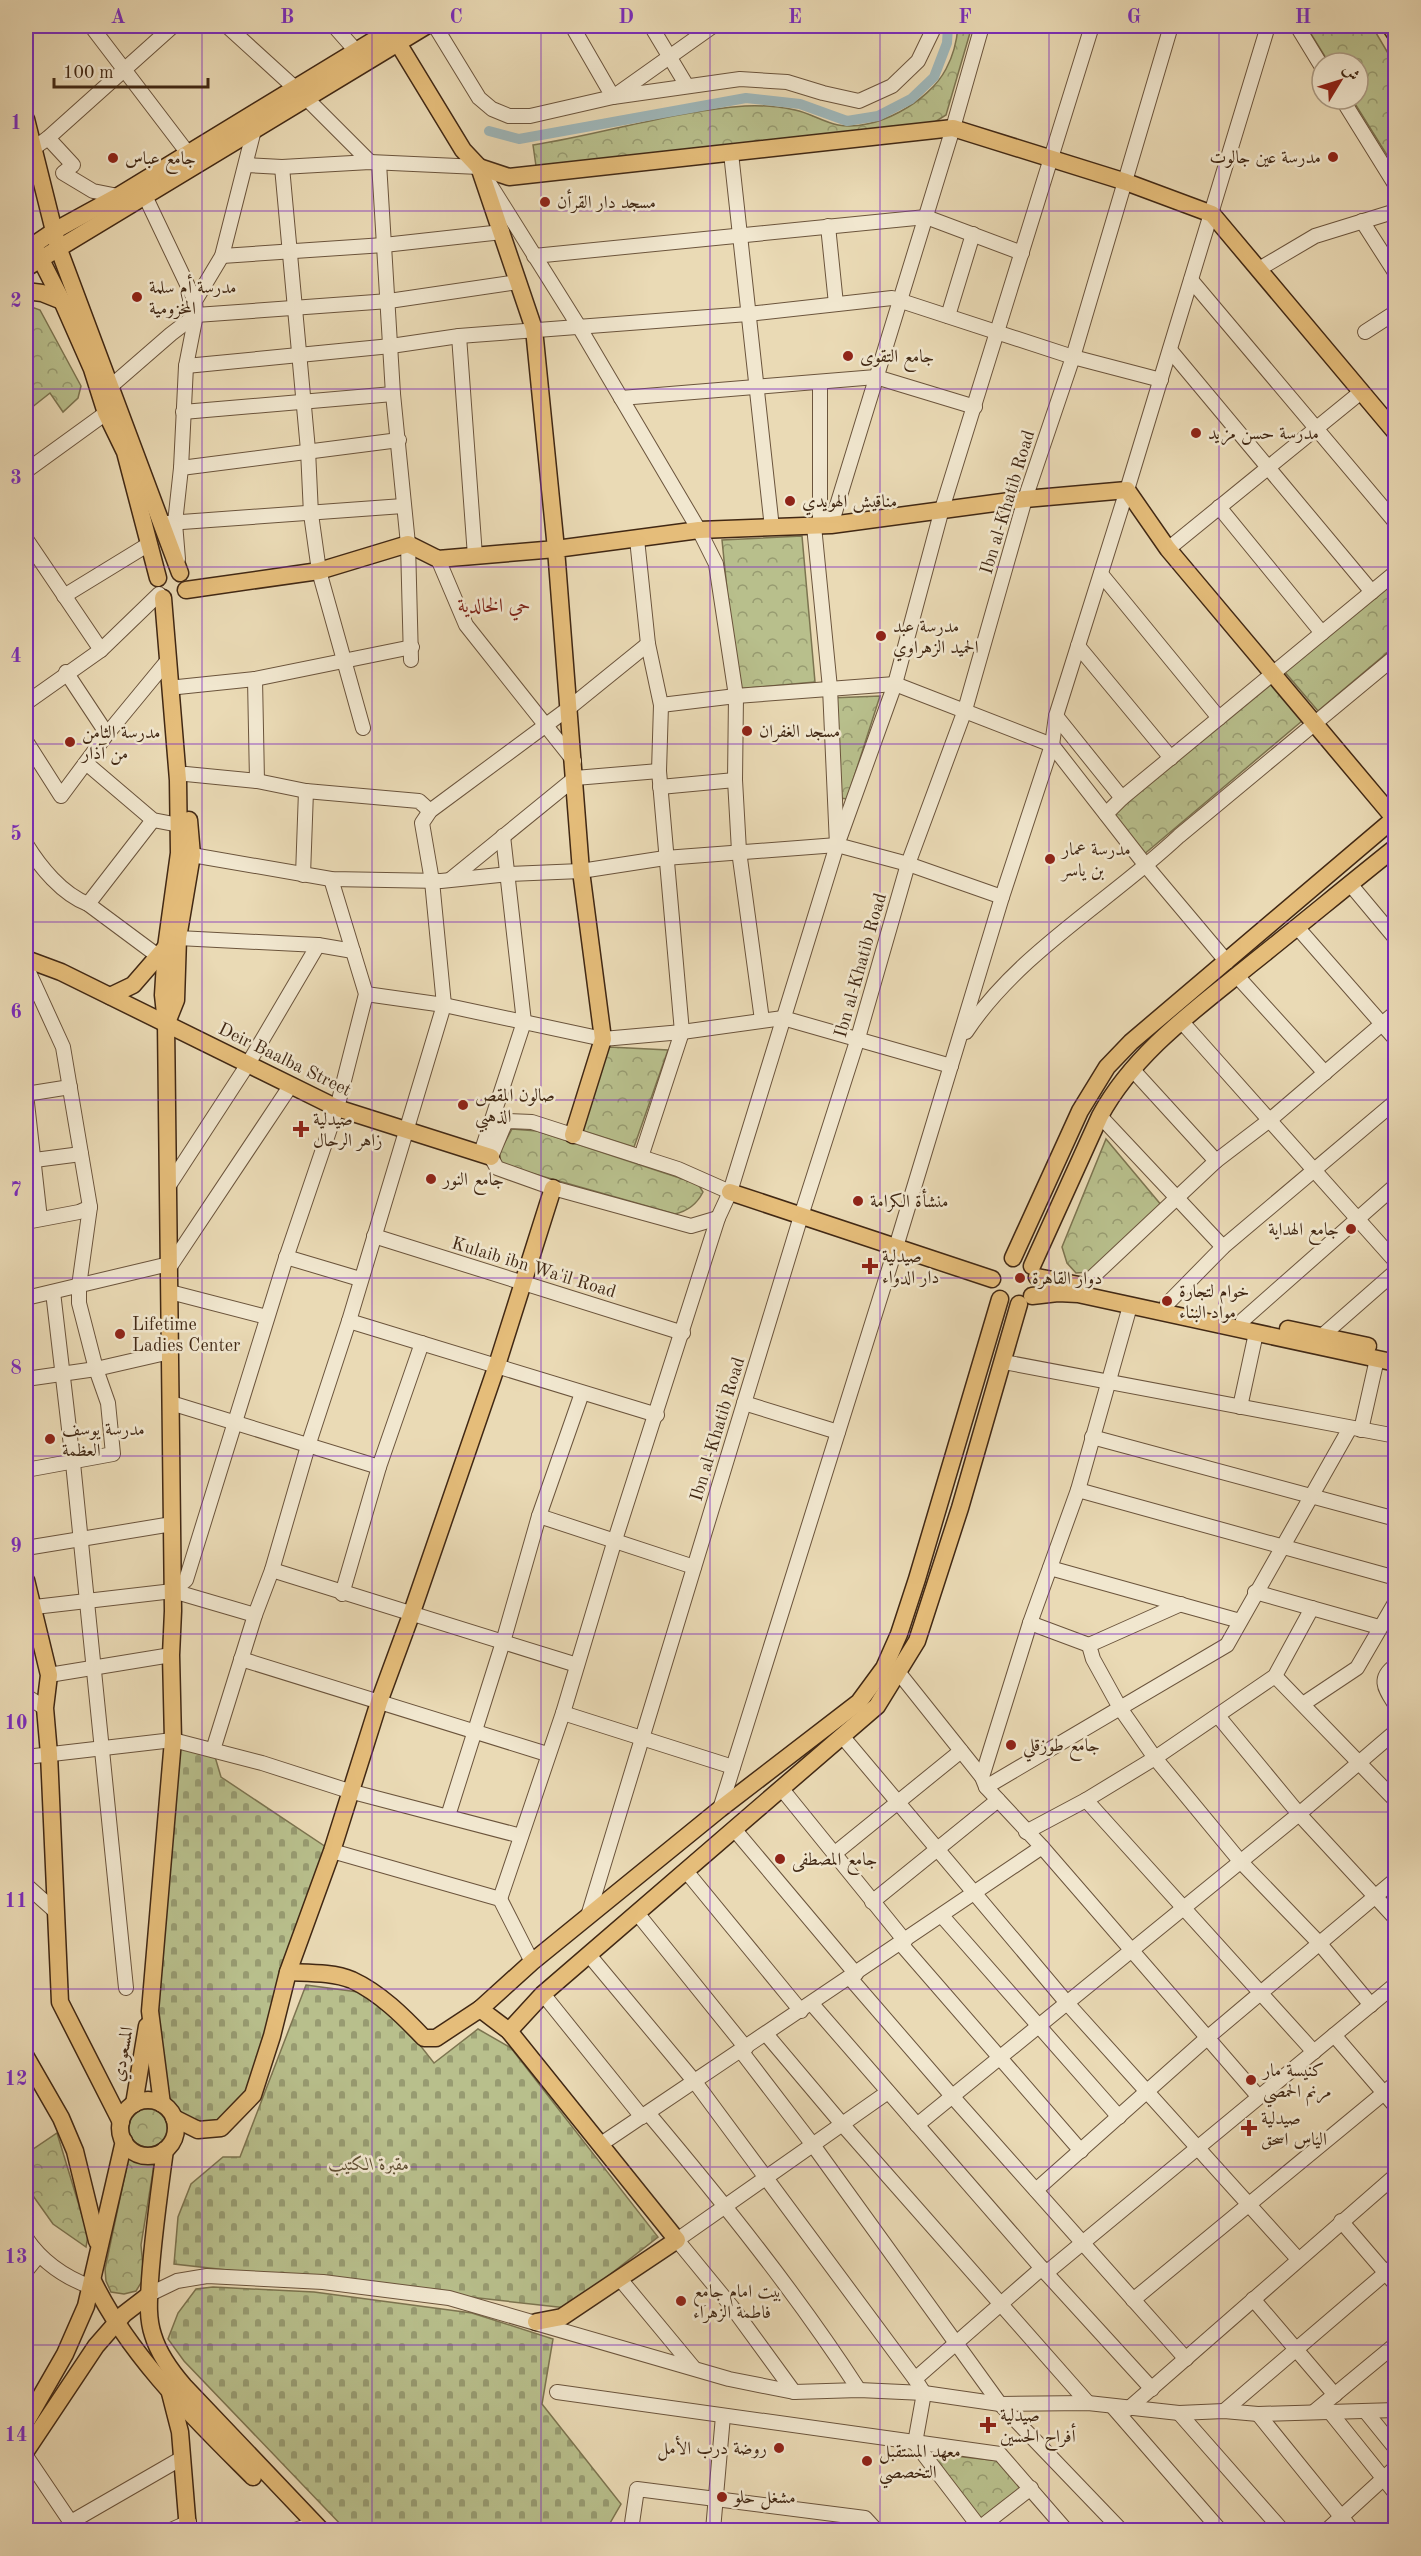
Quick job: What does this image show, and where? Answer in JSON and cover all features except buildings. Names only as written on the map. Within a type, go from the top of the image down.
[{"type":"main road","points":[[26,268],[33,251],[145,196],[254,130],[357,52],[393,31],[426,26]]},
{"type":"main road","points":[[1390,26],[1395,35]]},
{"type":"main road","points":[[56,239],[187,152],[301,94],[393,31]]},
{"type":"main road","points":[[393,31],[463,150],[479,167],[534,329],[570,708],[581,871],[603,1039],[573,1135]]},
{"type":"main road","points":[[26,119],[41,143],[56,239],[110,387],[168,523],[180,573],[186,580],[186,590],[181,598],[163,593]]},
{"type":"main road","points":[[479,167],[509,177],[953,128],[1051,161],[1126,182],[1212,214],[1395,433]]},
{"type":"main road","points":[[33,251],[62,301],[92,369],[106,413],[124,452],[163,593],[178,687],[192,855],[167,947],[133,985],[110,996]]},
{"type":"main road","points":[[26,291],[42,293],[62,301]]},
{"type":"main road","points":[[186,590],[319,571],[408,544],[438,559],[556,549],[699,530],[822,526],[1025,499],[1127,490],[1168,549],[1395,817],[1232,969],[1182,1022],[1132,1069],[1112,1095],[1100,1116],[1035,1271]]},
{"type":"main road","points":[[180,573],[168,571],[163,593],[178,780],[180,853],[163,995],[166,1023],[170,1292],[172,1740],[150,2011],[162,2104],[174,2118],[198,2130],[221,2128],[253,2095],[272,2036],[288,1972],[332,1851],[349,1791],[379,1702],[497,1365],[553,1188]]},
{"type":"main road","points":[[1013,1258],[1080,1111],[1107,1067],[1131,1042],[1232,969],[1297,927],[1395,847]]},
{"type":"main road","name":"Deir Baalba Street","points":[[26,959],[61,972],[337,1108],[486,1155]]},
{"type":"main road","points":[[730,1192],[992,1279]]},
{"type":"main road","points":[[509,2031],[543,1994],[877,1706],[899,1673],[917,1641],[1025,1300],[1038,1284],[1035,1271],[1026,1261],[1013,1258],[996,1267],[992,1279],[995,1293],[1000,1299],[1012,1304],[1025,1300],[1058,1293],[1078,1294],[1395,1363]]},
{"type":"main road","points":[[1035,1271],[1083,1286],[1395,1352]]},
{"type":"main road","points":[[288,1972],[316,1973],[351,1980],[397,2009],[424,2038],[436,2038],[480,2009],[532,1962],[720,1809],[859,1702],[884,1668],[899,1634],[1000,1299]]},
{"type":"main road","points":[[26,1580],[29,1608],[49,1675],[45,1708],[60,2002],[121,2122],[124,2141],[97,2257]]},
{"type":"main road","points":[[480,2009],[509,2031],[677,2240],[562,2317],[536,2322]]},
{"type":"main road","name":"المسعودي","points":[[134,2104],[150,2011]]},
{"type":"main road","points":[[26,2057],[61,2118],[75,2151],[97,2238],[95,2289],[65,2354],[26,2422]]},
{"type":"main road","points":[[121,2122],[123,2115],[134,2104],[148,2100],[162,2104]]},
{"type":"main road","points":[[174,2118],[174,2136],[165,2150],[153,2242],[150,2294],[152,2333],[156,2345],[171,2371],[321,2530]]},
{"type":"main road","points":[[124,2141],[130,2148],[147,2155],[165,2150]]},
{"type":"main road","points":[[95,2289],[117,2305],[133,2306]]},
{"type":"main road","points":[[95,2289],[116,2322],[169,2389],[302,2529]]},
{"type":"main road","points":[[26,2453],[87,2358],[116,2322],[150,2294]]},
{"type":"main road","points":[[169,2389],[178,2421],[188,2526]]},
{"type":"street","points":[[91,26],[187,152]]},
{"type":"street","points":[[118,196],[93,191],[63,173],[73,165],[41,143],[173,26]]},
{"type":"street","points":[[178,687],[255,679],[346,662],[411,653],[408,544],[393,394],[389,301],[375,162],[227,26]]},
{"type":"street","points":[[334,26],[357,52]]},
{"type":"street","points":[[435,26],[479,98],[492,109],[509,116],[530,116],[614,97],[740,79],[787,82],[823,93],[859,100],[892,86],[918,61],[933,26]]},
{"type":"street","points":[[572,26],[614,97]]},
{"type":"street","points":[[651,26],[687,86]]},
{"type":"street","points":[[614,97],[713,26]]},
{"type":"street","points":[[822,526],[876,377],[982,26]]},
{"type":"street","points":[[532,1962],[500,1899],[547,1754],[563,1713],[614,1543],[718,1218],[730,1192],[837,845],[895,684],[942,509],[1092,26]]},
{"type":"street","name":"Ibn al-Khatib Road","points":[[588,1916],[801,1216],[858,1038],[908,864],[965,710],[1025,499],[1073,357],[1171,26]]},
{"type":"street","points":[[720,1809],[896,1247],[1002,897],[1052,745],[1056,716],[1268,26]]},
{"type":"street","points":[[1297,26],[1312,51]]},
{"type":"street","points":[[1349,111],[1395,186]]},
{"type":"street","points":[[254,130],[247,165],[222,256],[196,308],[186,366],[181,468],[168,523],[403,506]]},
{"type":"street","points":[[730,153],[772,528]]},
{"type":"street","points":[[247,165],[282,167],[375,162],[479,167],[578,325],[699,530],[716,564],[736,696],[735,780],[739,851],[762,1020]]},
{"type":"street","points":[[282,167],[308,450],[310,514],[319,571],[363,728]]},
{"type":"street","points":[[145,196],[196,308]]},
{"type":"street","points":[[1259,269],[1315,236],[1395,211]]},
{"type":"street","points":[[534,256],[926,217],[1022,253]]},
{"type":"street","points":[[1362,221],[1395,274]]},
{"type":"street","points":[[828,226],[836,304]]},
{"type":"street","points":[[222,256],[384,245],[502,232]]},
{"type":"street","points":[[948,316],[973,234]]},
{"type":"street","points":[[1191,280],[1395,523]]},
{"type":"street","points":[[110,387],[171,334],[196,308],[294,309],[389,301],[518,282]]},
{"type":"street","points":[[186,366],[391,346],[459,336],[578,325],[748,314],[892,298],[998,330],[1073,357],[1161,380]]},
{"type":"street","points":[[1365,332],[1395,312]]},
{"type":"street","points":[[459,336],[475,556]]},
{"type":"street","points":[[1170,350],[1372,592]]},
{"type":"street","points":[[621,398],[876,377],[975,407]]},
{"type":"street","points":[[820,382],[822,526],[837,845]]},
{"type":"street","points":[[1168,549],[1361,392]]},
{"type":"street","points":[[183,412],[393,394]]},
{"type":"street","points":[[26,471],[106,413]]},
{"type":"street","points":[[181,468],[399,440]]},
{"type":"street","points":[[1219,507],[1322,633]]},
{"type":"street","points":[[26,539],[101,650]]},
{"type":"street","points":[[637,539],[648,644],[661,705],[660,787],[682,1032],[641,1157]]},
{"type":"street","points":[[64,596],[149,544]]},
{"type":"street","points":[[438,559],[466,625],[546,726],[574,770]]},
{"type":"street","points":[[1106,814],[1122,798],[1395,572]]},
{"type":"street","points":[[1101,574],[1219,718]]},
{"type":"street","points":[[26,703],[66,672],[101,650],[163,593]]},
{"type":"street","points":[[213,1750],[255,1615],[272,1570],[444,1005],[432,881],[422,823],[430,811],[570,708],[648,644]]},
{"type":"street","points":[[1078,646],[1171,758]]},
{"type":"street","points":[[958,1044],[984,1004],[1023,965],[1146,867],[1179,836],[1395,656]]},
{"type":"street","points":[[26,741],[61,796],[107,734],[168,660]]},
{"type":"street","points":[[66,672],[107,734]]},
{"type":"street","points":[[255,679],[256,781]]},
{"type":"street","points":[[661,705],[736,696],[895,684],[1052,745],[1146,867],[1232,969],[1325,1073]]},
{"type":"street","points":[[1056,716],[1122,798]]},
{"type":"street","points":[[86,763],[153,820],[179,825]]},
{"type":"street","points":[[452,879],[503,836],[574,770],[659,771]]},
{"type":"street","points":[[186,774],[256,781],[306,791],[420,801],[430,811]]},
{"type":"street","points":[[660,787],[735,780]]},
{"type":"street","points":[[303,874],[306,791]]},
{"type":"street","points":[[88,904],[153,820]]},
{"type":"street","points":[[486,1155],[524,1022],[503,836]]},
{"type":"street","points":[[26,844],[38,864],[77,900],[167,947],[318,945],[352,951]]},
{"type":"street","points":[[192,855],[331,879],[432,881],[509,874],[581,871],[665,858],[837,845],[908,864],[1002,897]]},
{"type":"street","points":[[173,1591],[186,1580],[286,1257],[337,1108],[366,994],[331,879]]},
{"type":"street","points":[[1350,884],[1395,939]]},
{"type":"street","points":[[1297,927],[1395,1040]]},
{"type":"street","points":[[168,1187],[248,1064],[318,945]]},
{"type":"street","points":[[26,966],[63,1047],[90,1207],[79,1286],[79,1303],[96,1369],[108,1403],[113,1454],[26,1470]]},
{"type":"street","points":[[366,994],[444,1005],[603,1039],[682,1032],[783,1018],[951,1066]]},
{"type":"street","points":[[1083,1286],[1216,1161],[1271,1119],[1395,1012]]},
{"type":"street","points":[[1182,1022],[1271,1119],[1395,1262]]},
{"type":"street","points":[[1132,1069],[1216,1161]]},
{"type":"street","points":[[26,1298],[169,1266],[291,1085]]},
{"type":"street","points":[[40,1219],[30,1161],[26,1094],[70,1087]]},
{"type":"street","points":[[1167,1304],[1223,1247],[1395,1101]]},
{"type":"street","points":[[1100,1116],[1223,1247]]},
{"type":"street","points":[[486,1155],[506,1121],[532,1122],[678,1169],[730,1192]]},
{"type":"street","points":[[30,1161],[81,1154]]},
{"type":"street","points":[[486,1155],[497,1168],[553,1188],[691,1226],[718,1218]]},
{"type":"street","points":[[1243,1320],[1395,1185]]},
{"type":"street","points":[[26,1222],[79,1212],[90,1207]]},
{"type":"street","name":"Kulaib ibn Wa'il Road","points":[[374,1236],[683,1333]]},
{"type":"street","points":[[286,1257],[360,1280]]},
{"type":"street","points":[[1323,1335],[1395,1270]]},
{"type":"street","points":[[53,1292],[73,1462],[126,1988]]},
{"type":"street","points":[[170,1292],[267,1317]]},
{"type":"street","points":[[984,1782],[1030,1623],[1078,1490],[1130,1306]]},
{"type":"street","points":[[349,1321],[657,1414]]},
{"type":"street","points":[[1240,1407],[1257,1333]]},
{"type":"street","points":[[342,1594],[379,1467],[422,1343]]},
{"type":"street","points":[[26,1378],[96,1369],[170,1352]]},
{"type":"street","points":[[984,1782],[1120,1708],[1227,1645],[1311,1496],[1355,1429],[1377,1359]]},
{"type":"street","points":[[1004,1362],[1395,1436]]},
{"type":"street","points":[[448,1816],[503,1642],[539,1516],[582,1393]]},
{"type":"street","points":[[171,1403],[379,1467]]},
{"type":"street","points":[[744,1403],[838,1432]]},
{"type":"street","points":[[1092,1437],[1395,1519]]},
{"type":"street","points":[[1078,1490],[1395,1578]]},
{"type":"street","points":[[539,1516],[614,1543],[694,1567]]},
{"type":"street","points":[[26,1548],[172,1524]]},
{"type":"street","points":[[1050,1569],[1240,1621]]},
{"type":"street","points":[[272,1570],[342,1594],[577,1665]]},
{"type":"street","points":[[29,1608],[173,1591],[255,1615]]},
{"type":"street","points":[[1256,1592],[1379,1627]]},
{"type":"street","points":[[1303,1704],[1357,1668],[1395,1601]]},
{"type":"street","points":[[1030,1623],[1089,1645],[1181,1604]]},
{"type":"street","points":[[1026,1832],[1086,1800],[1155,1758],[1275,1676],[1312,1608]]},
{"type":"street","points":[[1089,1645],[1093,1659],[1120,1708],[1155,1758],[1240,1861],[1320,1944],[1371,2005]]},
{"type":"street","points":[[49,1675],[171,1655]]},
{"type":"street","points":[[241,1659],[547,1754]]},
{"type":"street","points":[[1395,1665],[1384,1678],[1384,1686],[1395,1706]]},
{"type":"street","points":[[899,1673],[998,1800],[1042,1847],[1258,2096]]},
{"type":"street","points":[[1275,1676],[1395,1801]]},
{"type":"street","points":[[26,1696],[45,1708]]},
{"type":"street","points":[[563,1713],[733,1767]]},
{"type":"street","points":[[1218,1716],[1299,1814],[1395,1919]]},
{"type":"street","points":[[917,2125],[1129,1950],[1299,1814],[1395,1731]]},
{"type":"street","points":[[842,1736],[1067,2003],[1196,2149],[1298,2259]]},
{"type":"street","points":[[26,1756],[172,1740],[262,1763],[349,1791],[521,1836]]},
{"type":"street","points":[[834,1854],[961,1751]]},
{"type":"street","points":[[781,1788],[999,2059],[1081,2151]]},
{"type":"street","points":[[872,1902],[998,1800]]},
{"type":"street","points":[[1086,1800],[1314,2052]]},
{"type":"street","points":[[734,1829],[952,2097],[1186,2359]]},
{"type":"street","points":[[601,2144],[1042,1847]]},
{"type":"street","points":[[332,1851],[500,1899]]},
{"type":"street","points":[[686,1871],[807,2007],[888,2092],[1152,2389]]},
{"type":"street","points":[[1036,2190],[1148,2093],[1207,2038],[1395,1879]]},
{"type":"street","points":[[26,1886],[55,1911]]},
{"type":"street","points":[[637,1913],[743,2049],[1000,2404],[1115,2528]]},
{"type":"street","points":[[942,1916],[1119,2117]]},
{"type":"street","points":[[589,1955],[695,2082],[924,2392],[915,2443],[979,2529],[1031,2488]]},
{"type":"street","points":[[915,2379],[1044,2270],[1082,2243],[1395,1984]]},
{"type":"street","points":[[543,1994],[645,2115],[727,2207],[824,2337],[859,2390]]},
{"type":"street","points":[[766,2034],[842,2124],[1088,2403]]},
{"type":"street","points":[[1334,2035],[1395,2107]]},
{"type":"street","points":[[1134,2300],[1395,2083]]},
{"type":"street","points":[[794,2392],[732,2307],[677,2240],[888,2092]]},
{"type":"street","points":[[1128,2409],[1395,2175]]},
{"type":"street","points":[[1341,2221],[1390,2268],[1395,2285]]},
{"type":"street","points":[[26,2238],[39,2256],[65,2276],[95,2289]]},
{"type":"street","points":[[26,2271],[39,2256]]},
{"type":"street","points":[[1224,2411],[1390,2268]]},
{"type":"street","points":[[150,2294],[177,2282],[207,2276],[323,2282],[449,2298],[729,2379],[794,2392],[859,2390],[924,2392],[1000,2404],[1088,2403],[1179,2413],[1224,2411],[1258,2414],[1395,2410]]},
{"type":"street","points":[[620,2279],[693,2367]]},
{"type":"street","points":[[1253,2299],[1335,2395]]},
{"type":"street","points":[[1315,2411],[1395,2344]]},
{"type":"street","points":[[557,2392],[1000,2454],[1066,2530]]},
{"type":"street","points":[[1112,2406],[1220,2530]]},
{"type":"street","points":[[1330,2412],[1395,2494]]},
{"type":"street","points":[[1366,2412],[1395,2449]]},
{"type":"street","points":[[1179,2413],[1282,2530]]},
{"type":"street","points":[[1258,2414],[1352,2530]]},
{"type":"street","points":[[712,2530],[723,2416]]},
{"type":"street","points":[[26,2453],[74,2528],[182,2458]]},
{"type":"street","points":[[1327,2530],[1395,2467]]},
{"type":"street","points":[[631,2530],[637,2489],[865,2518],[876,2530]]},
{"type":"street","points":[[171,2530],[188,2526]]},
{"type":"green space","points":[[958,26],[972,26],[946,115],[930,125],[536,166],[533,145],[718,109],[751,106],[783,108],[801,111],[832,124],[853,126],[884,119],[914,103],[938,81],[951,59]]},
{"type":"green space","points":[[1306,26],[1372,26],[1395,65],[1395,168],[1359,111],[1370,111],[1370,51],[1322,51]]},
{"type":"green space","points":[[26,305],[40,310],[81,386],[78,398],[63,412],[50,393],[26,412]]},
{"type":"green space","points":[[802,536],[815,682],[737,689],[722,540]]},
{"type":"green space","points":[[1395,582],[1395,646],[1318,711],[1284,671]]},
{"type":"green space","points":[[1271,681],[1302,721],[1142,856],[1108,815]]},
{"type":"green space","points":[[880,696],[847,799],[840,798],[830,698]]},
{"type":"green space","points":[[609,1047],[668,1050],[634,1147],[581,1130]]},
{"type":"green space","points":[[512,1129],[537,1131],[698,1184],[703,1192],[692,1206],[675,1214],[503,1165],[498,1155]]},
{"type":"green space","points":[[1106,1139],[1162,1206],[1090,1272],[1076,1273],[1067,1263],[1062,1247]]},
{"type":"green space","points":[[173,1740],[213,1750],[221,1777],[332,1851],[253,2095],[221,2128],[172,2114],[166,2107],[150,2011]]},
{"type":"green space","name":"مقبرة الكتيب","points":[[306,1985],[358,1992],[401,2021],[434,2063],[478,2029],[511,2048],[658,2237],[567,2308],[174,2264],[178,2217],[191,2184],[223,2157],[240,2157]]},
{"type":"green space","points":[[148,2109],[161,2115],[167,2128],[161,2141],[148,2147],[135,2141],[129,2128],[135,2115]]},
{"type":"green space","points":[[57,2133],[88,2235],[86,2247],[53,2224],[26,2186],[26,2154]]},
{"type":"green space","points":[[129,2156],[140,2163],[154,2165],[141,2245],[144,2278],[136,2291],[124,2294],[111,2292],[106,2281],[105,2269]]},
{"type":"green space","points":[[213,2287],[314,2292],[472,2313],[553,2339],[542,2404],[621,2504],[606,2530],[346,2530],[184,2361],[168,2339],[178,2313],[196,2289]]},
{"type":"green space","points":[[928,2453],[1000,2461],[1021,2488],[981,2521]]},
{"type":"waterway","points":[[489,131],[519,139],[746,98],[800,104],[847,121],[878,116],[911,99],[934,77],[947,43],[948,26]]},
{"type":"place","name":"مدرسة عين جالوت","points":[[1333,157]]},
{"type":"place","name":"جامع عباس","points":[[113,158]]},
{"type":"place","name":"مسجد دار القرأن","points":[[545,202]]},
{"type":"place","name":"مدرسة أم سلمة المخزومية","points":[[137,297]]},
{"type":"place","name":"جامع التقوى","points":[[848,356]]},
{"type":"place","name":"مدرسة حسن مزيد","points":[[1196,433]]},
{"type":"place","name":"مناقيش الهويدي","points":[[790,501]]},
{"type":"place","name":"مدرسة عبد الحميد الزهراوي","points":[[881,636]]},
{"type":"place","name":"مسجد الغفران","points":[[747,731]]},
{"type":"place","name":"مدرسة الثامن من آذار","points":[[70,742]]},
{"type":"place","name":"مدرسة عمار بن ياسر","points":[[1050,859]]},
{"type":"place","name":"صالون المقص الذهبي","points":[[463,1105]]},
{"type":"place","name":"صيدلية زاهر الرحال","points":[[301,1129]]},
{"type":"place","name":"جامع النور","points":[[431,1179]]},
{"type":"place","name":"منشأة الكرامة","points":[[858,1201]]},
{"type":"place","name":"جامع الهداية","points":[[1351,1229]]},
{"type":"place","name":"صيدلية دار الدواء","points":[[870,1266]]},
{"type":"place","name":"دوار القاهرة","points":[[1020,1278]]},
{"type":"place","name":"خوام لتجارة مواد البناء","points":[[1167,1301]]},
{"type":"place","name":"Lifetime Ladies Center","points":[[120,1334]]},
{"type":"place","name":"مدرسة يوسف العظمة","points":[[50,1439]]},
{"type":"place","name":"جامع طوزقلي","points":[[1011,1745]]},
{"type":"place","name":"جامع المصطفى","points":[[780,1859]]},
{"type":"place","name":"كنيسة مار مرنم الحمصي","points":[[1251,2080]]},
{"type":"place","name":"صيدلية الياس اسحق","points":[[1249,2128]]},
{"type":"place","name":"بيت امام جامع فاطمة الزهراء","points":[[681,2301]]},
{"type":"place","name":"صيدلية أفراح الحسين","points":[[988,2425]]},
{"type":"place","name":"روضة درب الأمل","points":[[779,2448]]},
{"type":"place","name":"معهد المستقبل التخصصي","points":[[867,2461]]},
{"type":"place","name":"مشغل حلو","points":[[722,2497]]},
{"type":"district","name":"حي الخالدية","points":[[494,605]]}]
